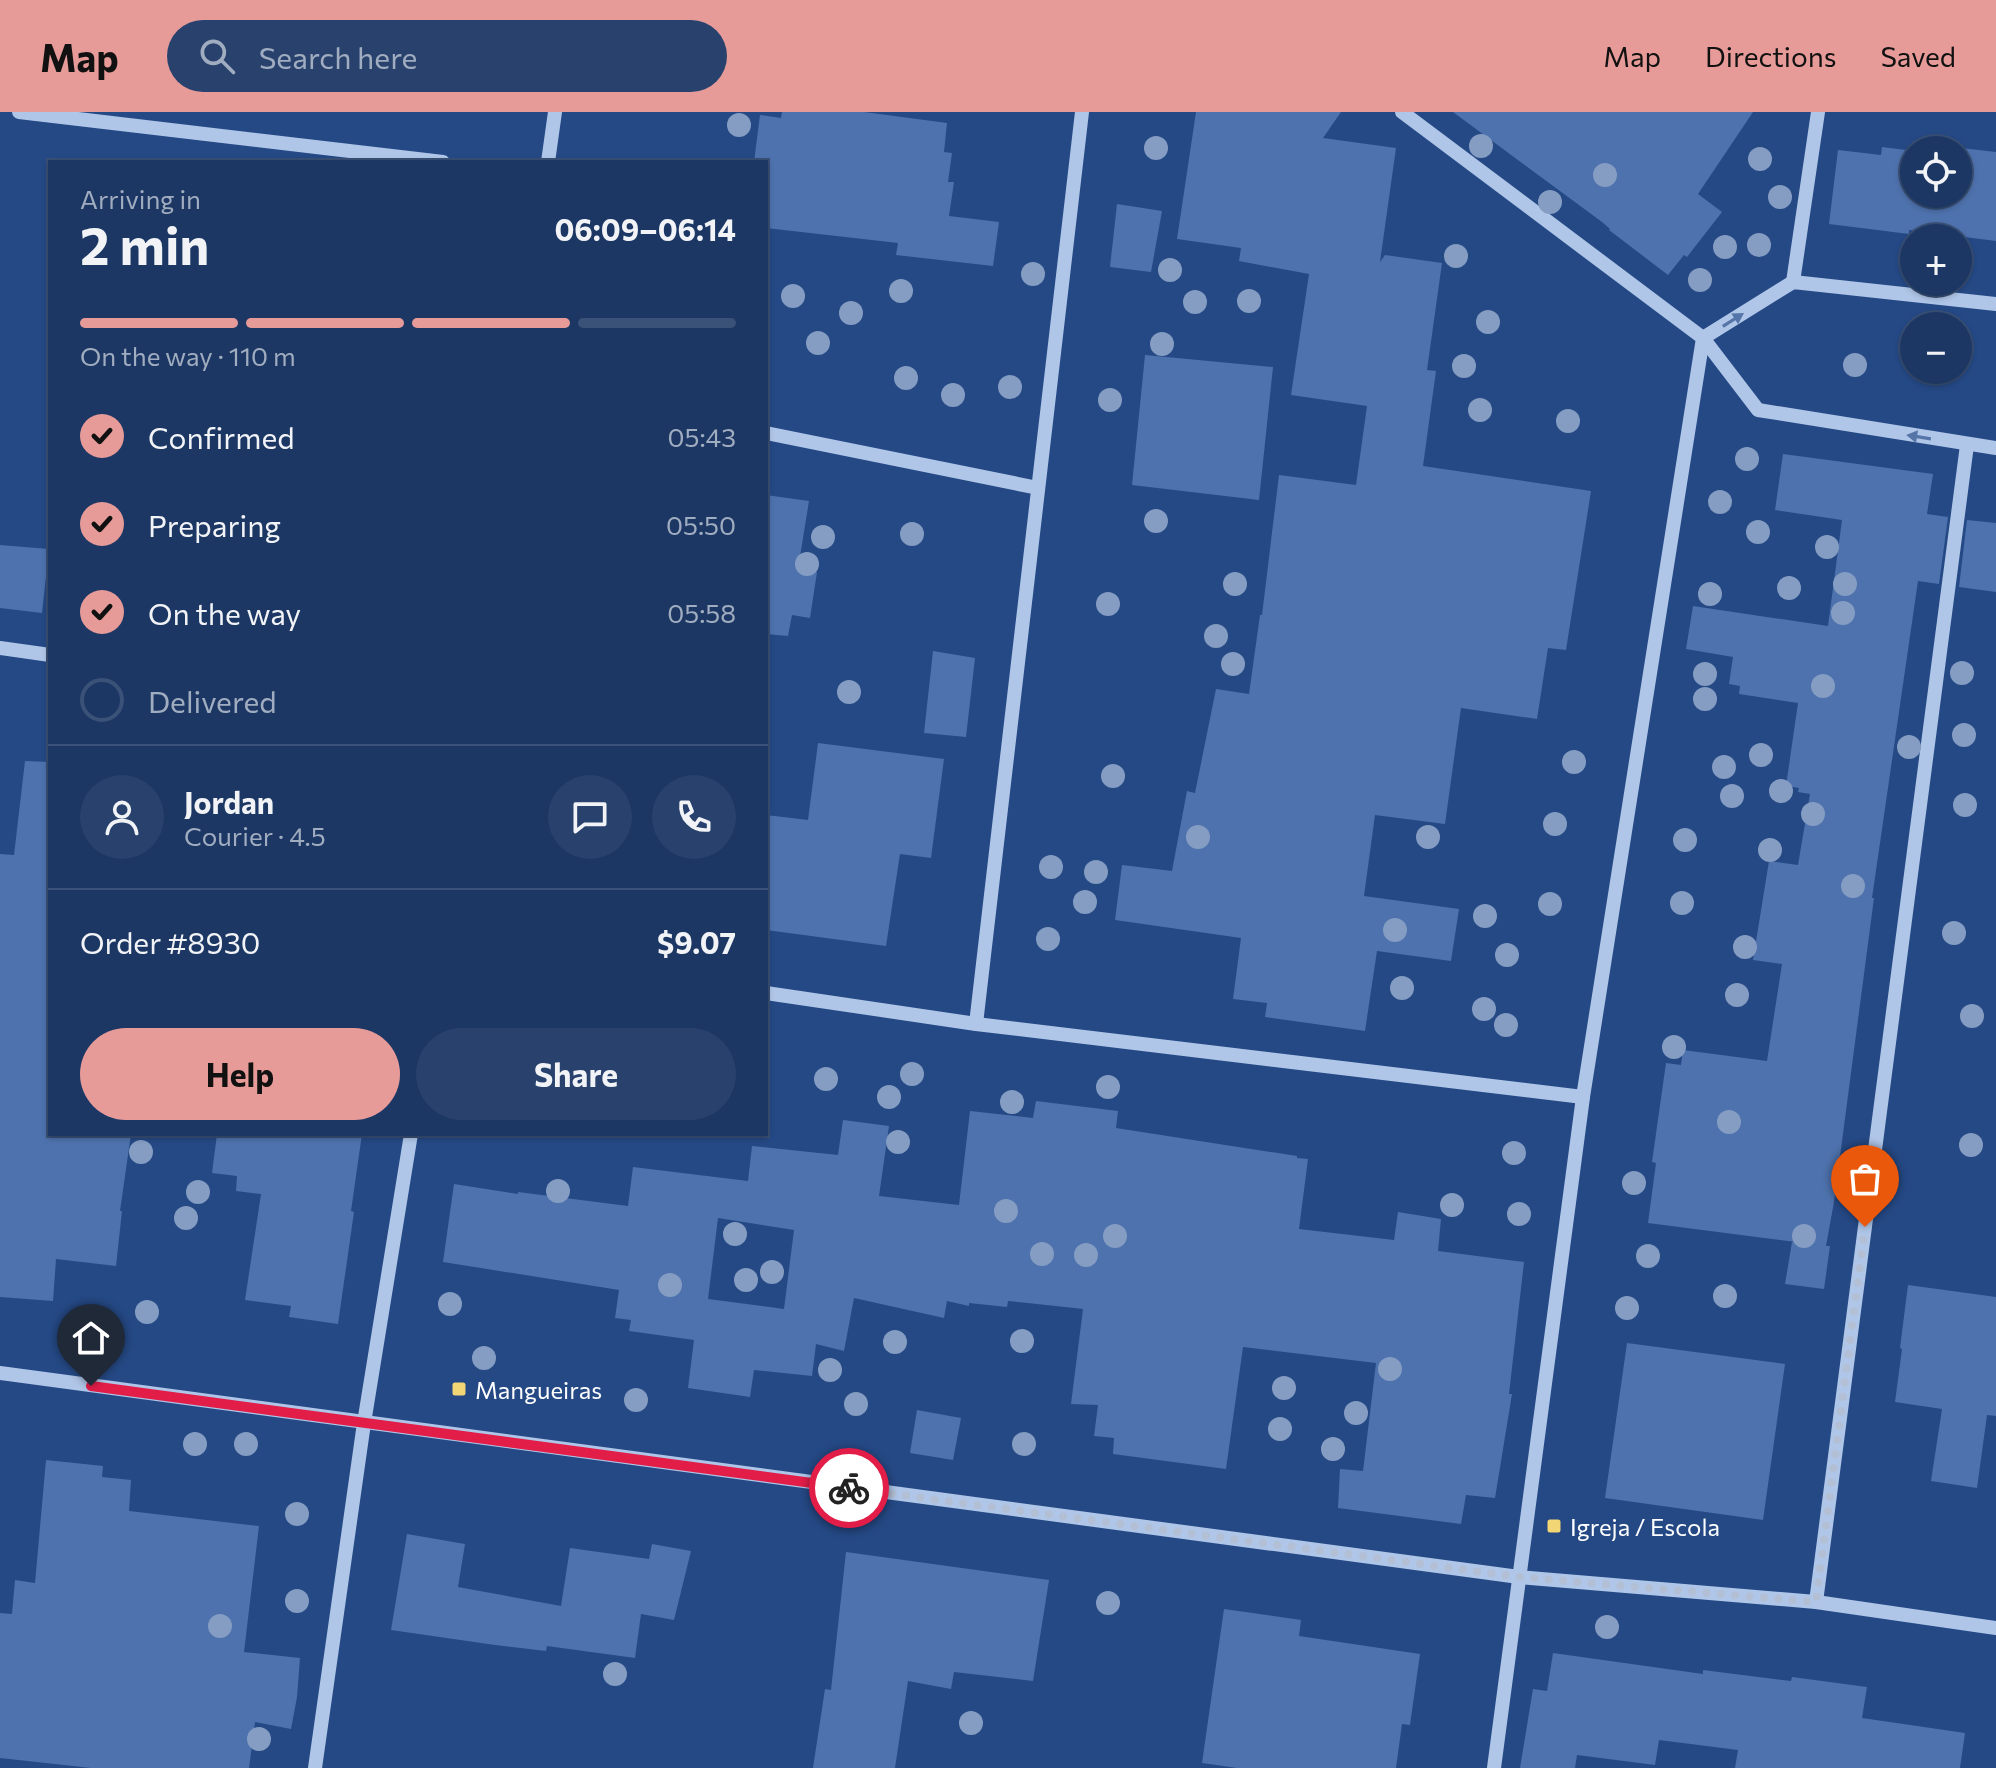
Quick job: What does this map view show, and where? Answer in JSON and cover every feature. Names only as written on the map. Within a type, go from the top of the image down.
[{"type":"street","points":[[19,112],[426,160]]},
{"type":"street","points":[[548,160],[555,112]]},
{"type":"street","points":[[976,1024],[1082,112]]},
{"type":"street","points":[[1402,112],[1703,338],[1758,410],[1996,448]]},
{"type":"street","points":[[1793,282],[1818,112]]},
{"type":"street","points":[[1494,1768],[1583,1097],[1703,338],[1793,282],[1996,304]]},
{"type":"street","points":[[768,433],[1038,488]]},
{"type":"street","points":[[1816,1602],[1967,445]]},
{"type":"street","points":[[0,648],[48,655]]},
{"type":"street","points":[[768,993],[976,1024],[1583,1097]]},
{"type":"street","points":[[315,1768],[364,1423],[411,1136]]},
{"type":"street","points":[[0,1373],[1519,1577],[1816,1602],[1996,1628]]},
{"type":"building","points":[[782,112],[864,112],[947,123],[944,152],[952,153],[948,182],[954,182],[949,216],[999,222],[993,266],[896,255],[898,243],[768,228],[768,160],[754,160],[760,115],[781,118]]},
{"type":"building","points":[[1196,112],[1341,112],[1323,138],[1396,148],[1380,262],[1385,255],[1442,263],[1427,370],[1436,371],[1423,466],[1591,491],[1566,650],[1548,648],[1537,719],[1461,708],[1445,824],[1375,815],[1364,896],[1459,909],[1451,961],[1377,951],[1365,1031],[1265,1017],[1267,1003],[1233,999],[1241,938],[1115,920],[1122,865],[1172,871],[1187,791],[1195,793],[1216,689],[1249,694],[1279,475],[1356,485],[1367,406],[1291,395],[1309,274],[1239,261],[1241,248],[1177,239]]},
{"type":"building","points":[[1453,112],[1753,112],[1698,194],[1722,212],[1687,257],[1684,255],[1668,275]]},
{"type":"building","points":[[1882,147],[1900,149],[1900,208],[1972,208],[1972,149],[1996,152],[1996,241],[1972,238],[1972,224],[1900,224],[1900,233],[1829,224],[1838,150],[1881,155]]},
{"type":"building","points":[[1117,204],[1162,211],[1151,272],[1110,267]]},
{"type":"building","points":[[1145,355],[1273,367],[1259,500],[1132,485]]},
{"type":"building","points":[[1783,454],[1933,474],[1927,514],[1948,517],[1939,584],[1918,581],[1872,898],[1826,1246],[1830,1246],[1824,1289],[1785,1284],[1792,1242],[1820,1245],[1648,1223],[1656,1163],[1652,1162],[1666,1063],[1681,1065],[1683,1050],[1767,1061],[1782,964],[1753,960],[1769,861],[1798,865],[1810,794],[1786,786],[1798,703],[1739,694],[1740,686],[1729,684],[1733,657],[1686,649],[1693,606],[1828,626],[1842,520],[1775,510]]},
{"type":"building","points":[[768,495],[809,501],[798,569],[817,572],[810,618],[792,615],[788,636],[768,634]]},
{"type":"building","points":[[1967,520],[1996,523],[1996,592],[1959,587]]},
{"type":"building","points":[[0,545],[48,549],[42,613],[0,608]]},
{"type":"building","points":[[933,651],[975,658],[966,737],[924,733]]},
{"type":"building","points":[[818,743],[944,759],[931,858],[900,854],[886,946],[768,930],[768,815],[808,820]]},
{"type":"building","points":[[25,761],[48,762],[48,1136],[131,1136],[116,1266],[56,1259],[53,1301],[0,1297],[0,854],[14,855]]},
{"type":"building","points":[[1036,1101],[1118,1111],[1116,1128],[1308,1159],[1299,1229],[1394,1240],[1398,1212],[1441,1219],[1438,1251],[1524,1262],[1509,1394],[1512,1394],[1495,1498],[1466,1495],[1461,1524],[1338,1508],[1340,1469],[1363,1471],[1376,1363],[1243,1347],[1226,1469],[1113,1454],[1114,1438],[1094,1436],[1098,1405],[1071,1404],[1083,1309],[1008,1301],[1007,1307],[969,1303],[969,1306],[947,1301],[944,1318],[854,1298],[844,1351],[816,1344],[812,1376],[754,1370],[750,1397],[688,1388],[694,1340],[629,1331],[631,1320],[615,1318],[619,1290],[443,1262],[454,1184],[628,1206],[633,1167],[748,1181],[752,1146],[838,1155],[843,1120],[889,1126],[879,1196],[959,1205],[970,1111],[1033,1118]],"holes":[[[718,1218],[794,1230],[784,1309],[708,1299]]]},
{"type":"building","points":[[217,1136],[362,1136],[338,1324],[289,1317],[291,1306],[245,1300],[261,1194],[236,1191],[237,1176],[212,1173]]},
{"type":"building","points":[[1908,1285],[1996,1297],[1996,1416],[1987,1415],[1977,1488],[1931,1481],[1942,1409],[1895,1402]]},
{"type":"building","points":[[1627,1343],[1785,1364],[1763,1520],[1605,1498]]},
{"type":"building","points":[[917,1410],[961,1418],[953,1460],[910,1453]]},
{"type":"building","points":[[46,1460],[103,1466],[102,1477],[131,1480],[129,1511],[259,1526],[244,1652],[300,1658],[291,1729],[255,1722],[249,1768],[91,1768],[0,1758],[0,1613],[12,1614],[15,1580],[35,1583]]},
{"type":"building","points":[[407,1534],[465,1544],[458,1587],[561,1606],[570,1548],[649,1559],[652,1544],[691,1551],[674,1620],[641,1614],[635,1658],[547,1646],[546,1651],[391,1630]]},
{"type":"building","points":[[846,1552],[1049,1580],[1033,1681],[954,1672],[951,1689],[908,1681],[895,1768],[813,1768],[825,1689],[831,1690]]},
{"type":"building","points":[[1224,1609],[1301,1620],[1299,1636],[1420,1654],[1410,1725],[1402,1724],[1396,1768],[1237,1768],[1202,1763]]},
{"type":"building","points":[[1553,1653],[1703,1674],[1703,1670],[1791,1681],[1792,1677],[1867,1687],[1862,1718],[1965,1733],[1960,1768],[1735,1768],[1738,1750],[1659,1740],[1655,1765],[1577,1755],[1575,1768],[1520,1768],[1533,1689],[1547,1691]]},
{"type":"way so far","points":[[849,1488],[1519,1577],[1816,1602],[1865,1227]]},
{"type":"place","name":"Mangueiras","points":[[459,1389]]},
{"type":"place","name":"Igreja / Escola","points":[[1554,1526]]},
{"type":"route","points":[[91,1386],[849,1488]]}]
